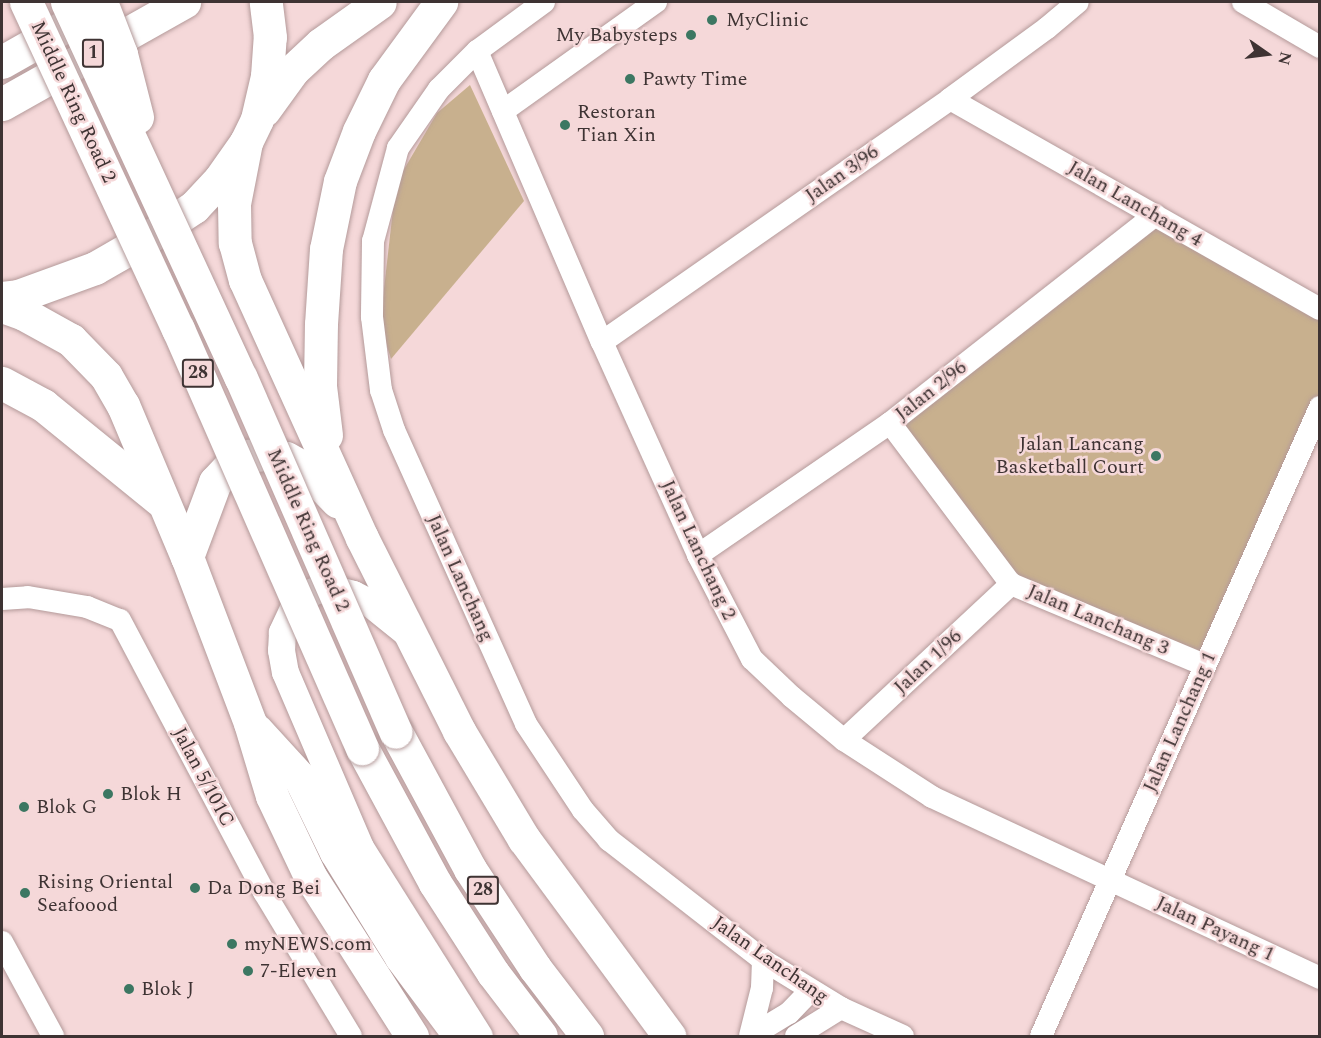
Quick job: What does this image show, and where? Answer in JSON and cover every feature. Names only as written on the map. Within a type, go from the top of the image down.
[{"type":"highway","name":"Middle Ring Road 2","points":[[26,2],[178,329],[362,748],[435,883],[493,973],[541,1036]]},
{"type":"highway","name":"Middle Ring Road 2","points":[[67,2],[241,378],[396,732],[470,869],[535,968],[587,1036]]},
{"type":"highway","points":[[101,2],[122,54],[154,189]]},
{"type":"highway","name":"1","points":[[2,62],[109,2]]},
{"type":"highway","name":"1","points":[[2,104],[184,2]]},
{"type":"highway","points":[[266,2],[270,38],[267,76],[234,204],[236,243],[245,280],[362,538],[459,731],[524,839],[632,988],[658,1030]]},
{"type":"highway","points":[[2,298],[18,296],[68,280],[149,237],[194,207],[220,179],[293,70],[321,45],[380,2]]},
{"type":"highway","points":[[330,465],[320,386],[321,324],[326,249],[340,181],[359,131],[384,80],[441,2]]},
{"type":"highway","points":[[2,306],[51,328],[71,340],[99,368],[123,405],[186,557],[250,723],[272,796],[310,876],[390,1005],[412,1036]]},
{"type":"highway","points":[[2,383],[43,405],[162,501]]},
{"type":"highway","points":[[186,557],[215,482],[231,465],[247,456],[264,454],[286,458],[306,469],[329,491],[362,538]]},
{"type":"highway","points":[[250,723],[300,778],[336,852],[401,957],[460,1036]]},
{"type":"street","name":"Jalan Lanchang","points":[[544,2],[477,51],[439,89],[398,148],[373,241],[372,318],[381,390],[394,430],[526,724],[583,810],[609,840],[764,960],[810,991],[841,1008],[903,1036]]},
{"type":"street","points":[[503,111],[656,2]]},
{"type":"street","name":"Jalan 3/96","points":[[602,342],[950,99],[1047,28],[1078,2]]},
{"type":"street","points":[[1243,2],[1320,47]]},
{"type":"street","name":"Jalan Lanchang 2","points":[[477,51],[602,342],[698,555],[752,658],[792,697],[844,740],[932,797],[998,830],[1111,880]]},
{"type":"street","name":"Jalan Lanchang 4","points":[[950,99],[1320,309]]},
{"type":"street","name":"Jalan 2/96","points":[[698,555],[890,423],[1155,215]]},
{"type":"street","name":"Jalan Lanchang 1","points":[[1041,1036],[1320,407]]},
{"type":"street","name":"Jalan Lanchang 3","points":[[890,423],[1011,584],[1205,665]]},
{"type":"street","name":"Jalan 1/96","points":[[844,740],[1011,584]]},
{"type":"street","points":[[413,638],[367,601],[353,594],[330,588],[313,591],[294,606],[282,632],[281,650],[285,672],[360,847],[479,1036]]},
{"type":"street","name":"Jalan 5/101C","points":[[2,599],[28,597],[87,607],[120,620],[264,892],[351,1036]]},
{"type":"street","name":"Jalan Payang 1","points":[[1111,880],[1319,975]]},
{"type":"street","points":[[2,942],[53,1036]]},
{"type":"street","points":[[750,1036],[762,988],[764,960]]},
{"type":"street","points":[[750,1036],[789,1013],[810,991]]},
{"type":"street","points":[[390,1005],[396,1036]]},
{"type":"street","points":[[796,1036],[841,1008]]},
{"type":"street","points":[[658,1030],[690,1036]]},
{"type":"shaded area","points":[[470,85],[524,201],[391,359],[380,324],[396,183],[437,113]]},
{"type":"shaded area","points":[[1155,215],[1319,309],[1319,407],[1205,665],[1011,584],[890,423]]},
{"type":"place","name":"MyClinic","points":[[712,20]]},
{"type":"place","name":"My Babysteps","points":[[691,35]]},
{"type":"place","name":"Pawty Time","points":[[630,79]]},
{"type":"place","name":"Restoran Tian Xin","points":[[565,125]]},
{"type":"place","name":"Jalan Lancang Basketball Court","points":[[1156,456]]},
{"type":"place","name":"Blok H","points":[[108,794]]},
{"type":"place","name":"Blok G","points":[[24,807]]},
{"type":"place","name":"Da Dong Bei","points":[[195,888]]},
{"type":"place","name":"Rising Oriental Seafoood","points":[[25,893]]},
{"type":"place","name":"myNEWS.com","points":[[232,944]]},
{"type":"place","name":"7-Eleven","points":[[248,971]]},
{"type":"place","name":"Blok J","points":[[129,989]]}]
